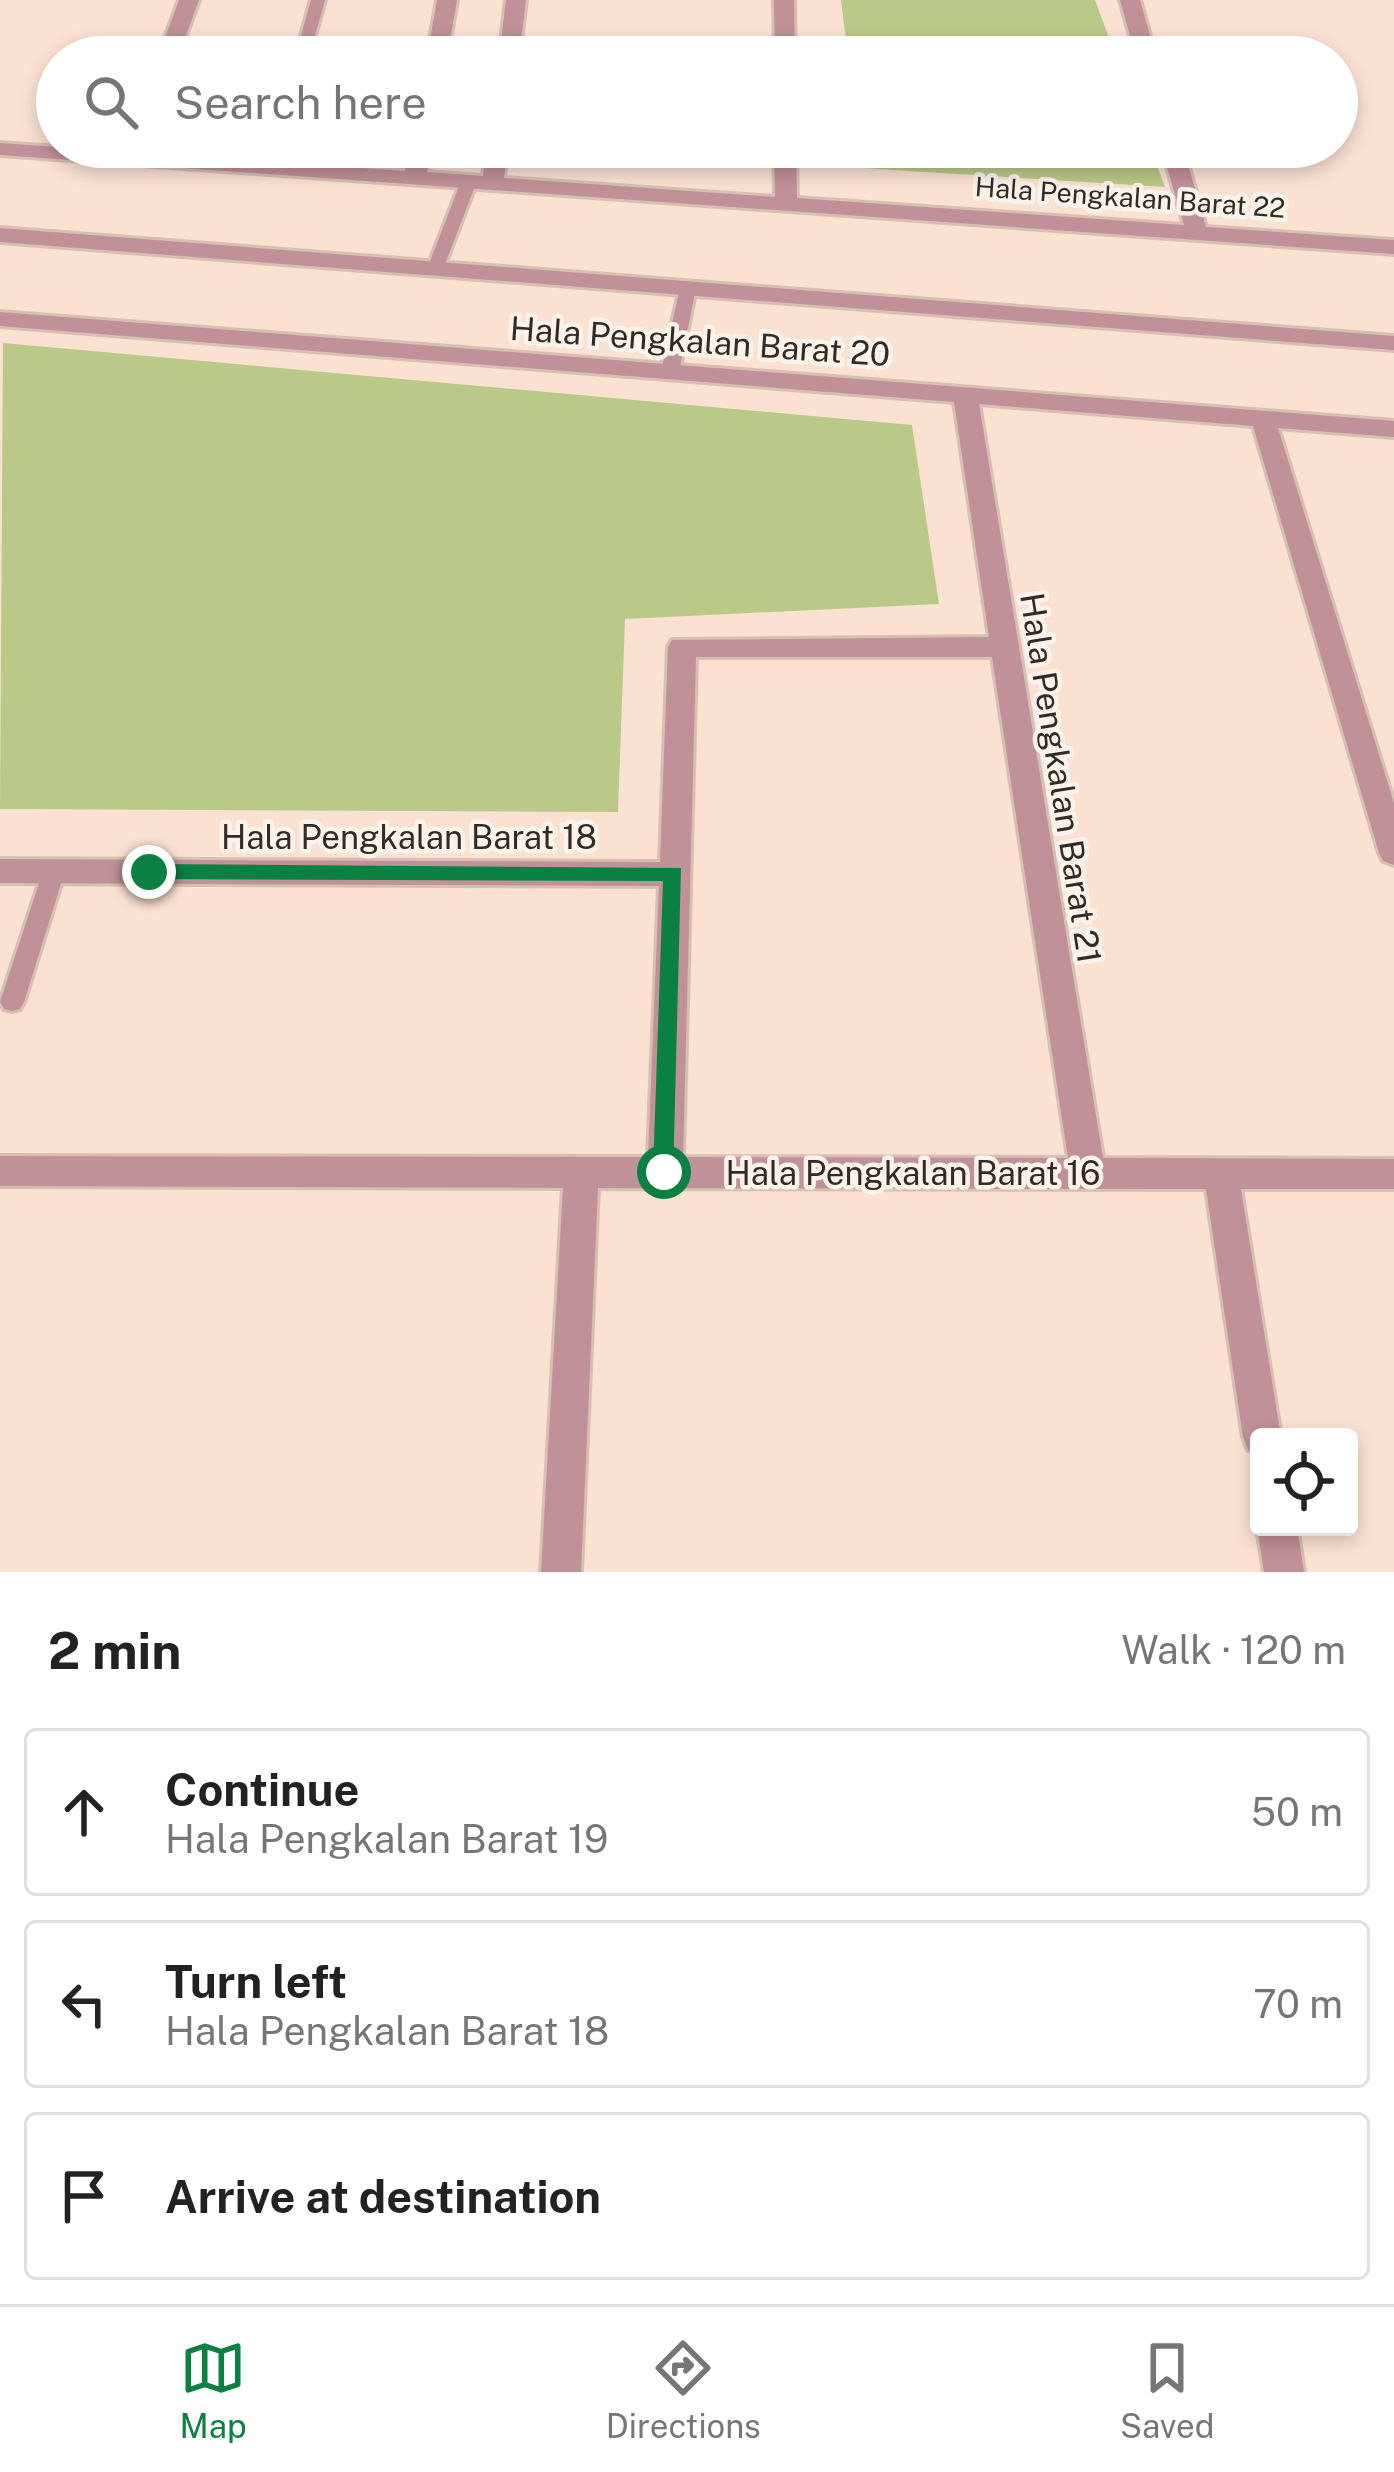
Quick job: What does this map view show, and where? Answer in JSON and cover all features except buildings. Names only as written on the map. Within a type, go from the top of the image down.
[{"type":"street","points":[[176,36],[189,0]]},
{"type":"street","points":[[441,36],[447,0]]},
{"type":"street","points":[[512,36],[516,0]]},
{"type":"street","points":[[784,0],[784,36]]},
{"type":"street","points":[[1130,0],[1140,36]]},
{"type":"street","name":"Hala Pengkalan Barat 22","points":[[0,149],[36,150]]},
{"type":"street","name":"Hala Pengkalan Barat 22","points":[[347,168],[415,178],[1394,247]]},
{"type":"street","points":[[415,178],[417,168]]},
{"type":"street","points":[[493,183],[495,168]]},
{"type":"street","points":[[785,168],[786,204]]},
{"type":"street","points":[[1178,168],[1196,233]]},
{"type":"street","points":[[0,235],[1394,343]]},
{"type":"street","name":"Hala Pengkalan Barat 20","points":[[0,319],[1394,429]]},
{"type":"street","name":"Hala Pengkalan Barat 21","points":[[965,395],[1088,1173]]},
{"type":"street","points":[[1263,418],[1388,816],[1394,853]]},
{"type":"street","points":[[664,1172],[682,646],[1003,646]]},
{"type":"street","name":"Hala Pengkalan Barat 18","points":[[0,871],[674,874]]},
{"type":"street","name":"Hala Pengkalan Barat 16","points":[[0,1171],[1394,1174]]},
{"type":"street","points":[[562,1572],[581,1172]]},
{"type":"street","points":[[1221,1174],[1261,1428]]},
{"type":"street","points":[[1278,1536],[1284,1572]]},
{"type":"lane","points":[[308,36],[318,0]]},
{"type":"lane","points":[[435,268],[469,182]]},
{"type":"lane","points":[[670,372],[688,288]]},
{"type":"lane","points":[[12,1002],[54,871]]},
{"type":"green space","points":[[841,0],[1095,0],[1108,36],[845,36]]},
{"type":"green space","points":[[862,168],[1158,168],[1165,187]]},
{"type":"green space","points":[[3,343],[912,425],[939,604],[625,619],[618,812],[0,809]]},
{"type":"route","points":[[149,872],[674,874],[664,1172]]}]
